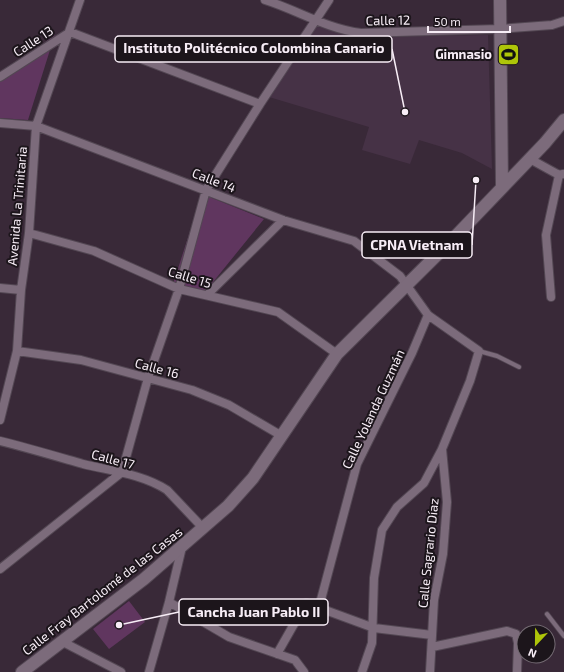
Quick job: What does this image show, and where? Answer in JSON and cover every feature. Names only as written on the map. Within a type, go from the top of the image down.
[{"type":"main road","points":[[500,0],[499,29],[502,185]]},
{"type":"main road","name":"Calle Fray Bartolomé de las Casas","points":[[22,672],[144,579],[228,506],[252,478],[337,354],[453,239],[502,185],[530,159],[564,120]]},
{"type":"street","name":"Avenida La Trinitaria","points":[[0,420],[17,351],[21,290],[29,233],[36,126],[80,0]]},
{"type":"street","name":"Calle 12","points":[[265,0],[351,32],[499,29],[552,25],[564,21]]},
{"type":"street","points":[[0,569],[122,472],[148,378],[179,289],[206,190],[260,104],[329,0]]},
{"type":"street","name":"Calle 13","points":[[0,77],[70,32],[260,104]]},
{"type":"street","name":"Calle 14","points":[[0,123],[36,126],[283,220],[354,241],[396,273],[406,285]]},
{"type":"street","points":[[530,159],[561,175],[546,236],[550,297]]},
{"type":"street","points":[[207,295],[283,220]]},
{"type":"street","name":"Calle 15","points":[[29,233],[94,252],[179,289],[284,315],[337,354]]},
{"type":"street","points":[[406,285],[428,315],[479,351]]},
{"type":"street","points":[[0,288],[21,290]]},
{"type":"street","name":"Calle Yolanda Guzmán","points":[[319,607],[357,464],[412,353],[428,315]]},
{"type":"street","name":"Calle 16","points":[[17,351],[81,360],[192,390],[229,405],[282,436]]},
{"type":"street","name":"Calle Sagrario Díaz","points":[[430,672],[434,600],[443,554],[447,502],[442,449],[470,381],[479,351]]},
{"type":"street","name":"Calle 17","points":[[0,441],[84,464],[122,472],[167,490],[203,528]]},
{"type":"street","points":[[362,672],[372,643],[374,628],[374,578],[382,530],[397,507],[424,483],[442,449]]},
{"type":"street","points":[[148,672],[169,602],[182,547]]},
{"type":"street","points":[[169,602],[229,637],[294,660],[304,672]]},
{"type":"street","points":[[277,654],[306,603],[374,628],[432,635]]},
{"type":"street","points":[[432,647],[507,631],[511,632],[516,634],[518,643],[517,672]]},
{"type":"street","points":[[61,641],[121,672]]},
{"type":"lane","points":[[479,351],[497,356],[519,367]]},
{"type":"lane","points":[[547,614],[564,636]]},
{"type":"shaded area","points":[[316,26],[353,37],[488,35],[492,169],[462,153],[419,140],[410,164],[362,150],[369,127],[269,97]]},
{"type":"shaded area","points":[[55,34],[28,120],[0,118],[0,80]]},
{"type":"shaded area","points":[[202,194],[264,219],[205,292],[173,284]]},
{"type":"shaded area","points":[[129,601],[145,622],[109,649],[93,629]]},
{"type":"place","name":"Gimnasio","points":[[508,54]]},
{"type":"place","name":"Instituto Politécnico Colombina Canario","points":[[405,112]]},
{"type":"place","name":"CPNA Vietnam","points":[[476,180]]},
{"type":"place","name":"Cancha Juan Pablo II","points":[[119,625]]}]
